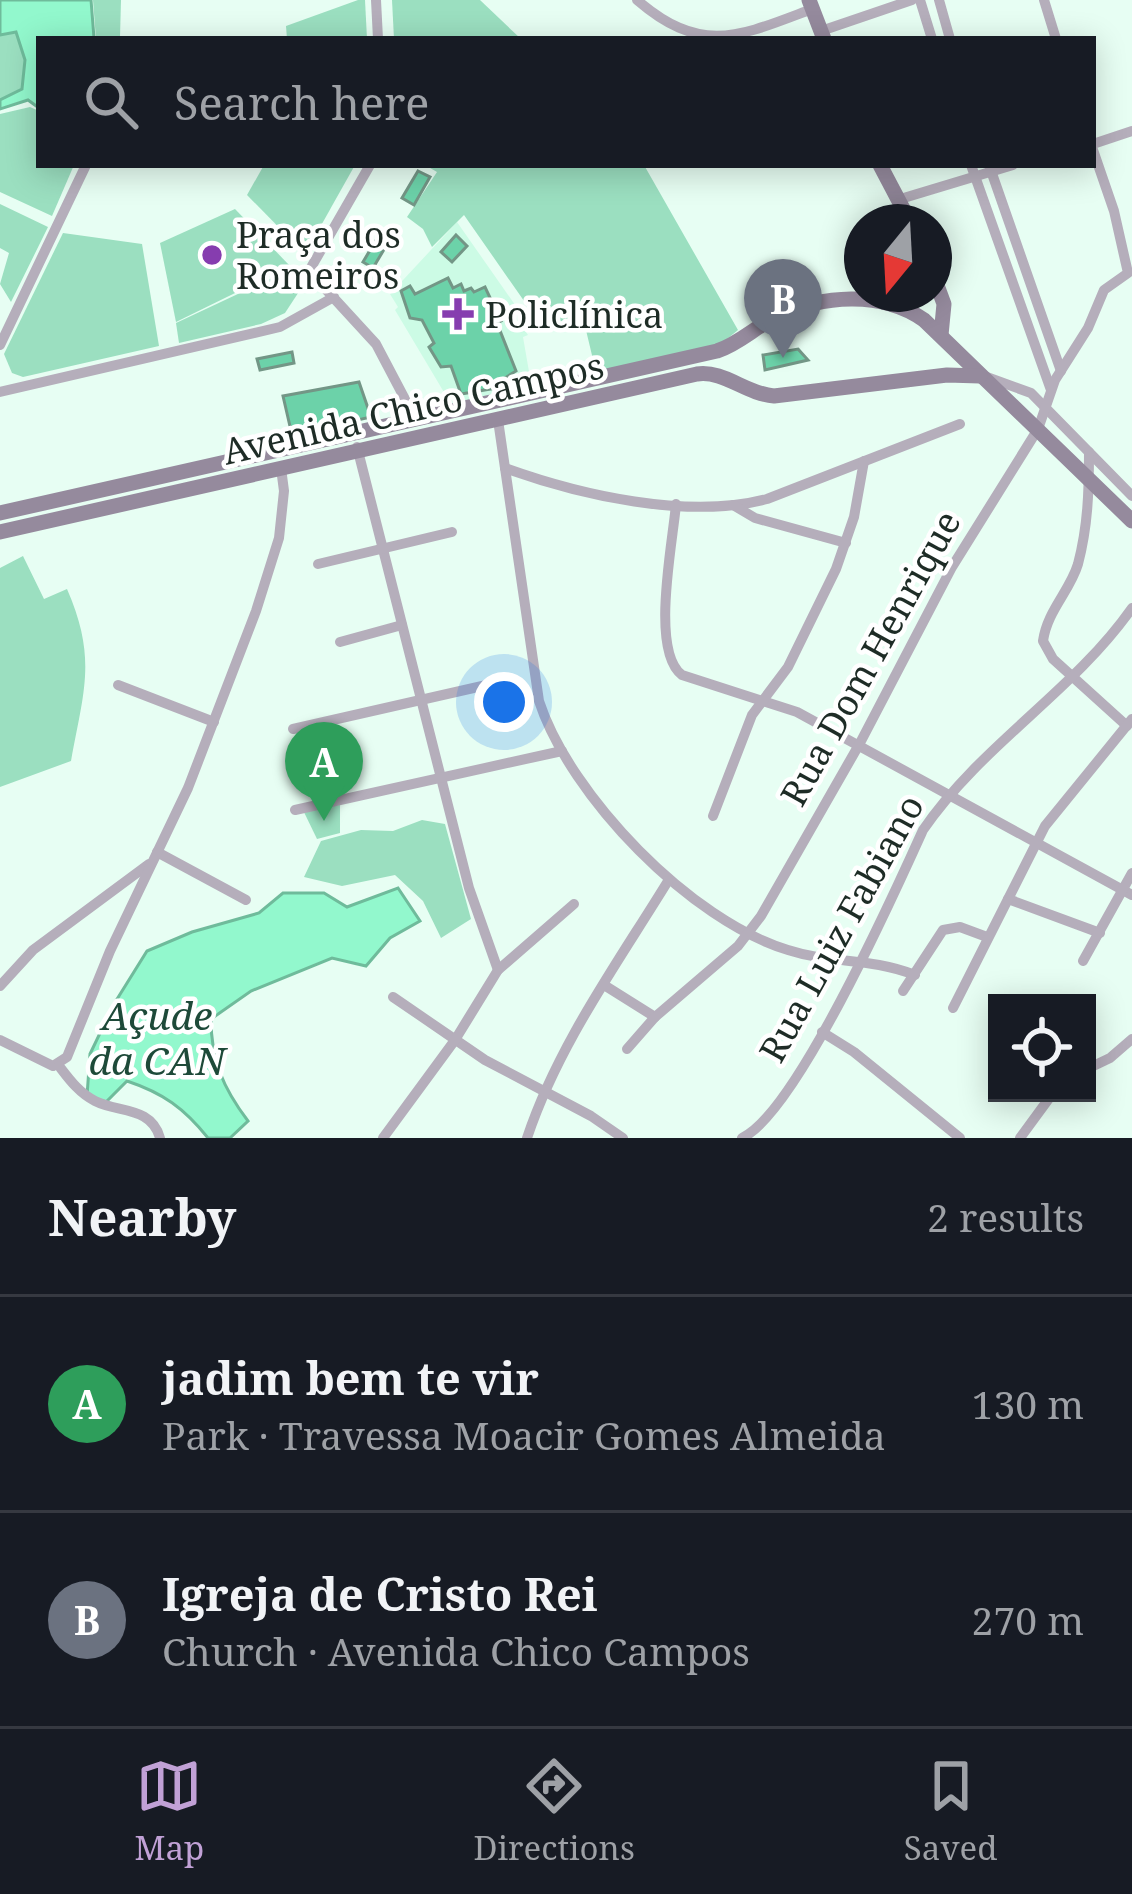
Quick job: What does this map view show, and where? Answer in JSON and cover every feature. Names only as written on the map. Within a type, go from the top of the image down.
[{"type":"street","points":[[376,0],[379,36]]},
{"type":"street","points":[[637,0],[673,28],[706,36],[751,31],[811,5],[822,35],[916,0],[931,36]]},
{"type":"street","points":[[939,0],[949,36]]},
{"type":"street","points":[[1044,0],[1056,36]]},
{"type":"street","points":[[1096,146],[1132,131]]},
{"type":"street","name":"Rua Dom Henrique","points":[[627,1049],[655,1017],[748,934],[860,743],[952,567],[1038,429],[1051,390],[1088,328],[1104,290],[1128,273],[1096,156]]},
{"type":"street","points":[[0,345],[85,168]]},
{"type":"street","points":[[368,168],[309,271],[376,344],[416,420]]},
{"type":"street","points":[[881,168],[899,204]]},
{"type":"street","points":[[897,200],[989,168],[1061,371]]},
{"type":"street","points":[[973,170],[1051,390]]},
{"type":"street","points":[[0,392],[280,327],[334,297]]},
{"type":"street","name":"Avenida Chico Campos","points":[[0,532],[93,501],[352,434],[717,351],[779,316],[851,299],[897,305],[941,335],[1132,521]]},
{"type":"street","points":[[941,335],[943,312]]},
{"type":"street","name":"Avenida Chico Campos","points":[[0,513],[280,468],[707,372],[752,392],[774,396],[946,375],[980,376]]},
{"type":"street","points":[[980,376],[1024,388],[1132,496]]},
{"type":"street","points":[[585,381],[589,399]]},
{"type":"street","points":[[498,420],[539,700],[562,751],[594,796],[668,881],[748,934],[793,952],[862,960],[915,975]]},
{"type":"street","points":[[505,468],[568,489],[676,504],[733,505],[766,499],[960,424]]},
{"type":"street","points":[[352,434],[469,887],[498,970]]},
{"type":"street","points":[[953,1008],[1035,842],[1130,722],[1053,659],[1043,641],[1078,564],[1089,516],[1089,452]]},
{"type":"street","points":[[713,816],[752,715],[796,653],[846,543],[864,460]]},
{"type":"street","points":[[63,1062],[214,722],[275,551],[283,511],[280,468]]},
{"type":"street","points":[[676,504],[666,645],[674,668],[700,681],[765,699],[860,743],[1128,892]]},
{"type":"street","points":[[733,505],[755,518],[846,543]]},
{"type":"street","points":[[318,563],[452,532]]},
{"type":"street","name":"Rua Luiz Fabiano","points":[[742,1138],[760,1128],[822,1032],[923,830],[947,795],[1073,674],[1132,608]]},
{"type":"street","points":[[340,642],[402,625]]},
{"type":"street","points":[[293,729],[491,684]]},
{"type":"street","points":[[118,685],[214,722]]},
{"type":"street","points":[[295,810],[562,751]]},
{"type":"street","points":[[154,857],[246,899]]},
{"type":"street","points":[[0,986],[33,950],[154,857]]},
{"type":"street","points":[[1083,961],[1128,892],[1132,873]]},
{"type":"street","points":[[527,1138],[542,1091],[668,881]]},
{"type":"street","points":[[1008,899],[1100,933]]},
{"type":"street","points":[[383,1138],[455,1040],[498,970],[574,904]]},
{"type":"street","points":[[903,991],[943,930],[960,927],[987,937]]},
{"type":"street","points":[[604,985],[655,1017]]},
{"type":"street","points":[[393,997],[455,1040],[622,1138]]},
{"type":"street","points":[[822,1032],[867,1062],[960,1138]]},
{"type":"street","points":[[1096,1065],[1132,1039]]},
{"type":"street","points":[[0,1040],[33,1060],[63,1062],[90,1098],[134,1110],[160,1135]]},
{"type":"street","points":[[1020,1138],[1046,1102]]},
{"type":"shaded area","points":[[93,0],[121,0],[120,36],[96,36]]},
{"type":"shaded area","points":[[365,0],[367,36],[287,36],[286,26]]},
{"type":"shaded area","points":[[392,0],[480,0],[518,36],[394,36]]},
{"type":"shaded area","points":[[16,32],[25,60],[22,90],[0,100],[0,35]]},
{"type":"shaded area","points":[[36,110],[36,168],[73,168],[52,216],[0,192],[0,114]]},
{"type":"shaded area","points":[[262,168],[353,168],[305,254],[247,195]]},
{"type":"shaded area","points":[[430,168],[646,168],[738,330],[721,344],[596,372],[585,326],[545,331],[464,215],[432,247],[423,229],[407,217],[437,172]]},
{"type":"shaded area","points":[[0,204],[48,227],[11,302],[0,284],[9,253],[0,248]]},
{"type":"shaded area","points":[[235,209],[290,266],[176,322],[160,243]]},
{"type":"shaded area","name":"Policlínica","points":[[457,222],[520,312],[515,316],[528,335],[523,337],[532,389],[451,404],[395,310],[398,307],[390,294]]},
{"type":"shaded area","points":[[63,233],[142,244],[159,346],[23,377],[12,373],[4,354]]},
{"type":"shaded area","points":[[291,269],[304,284],[285,313],[261,324],[179,343],[176,323]]},
{"type":"shaded area","points":[[23,556],[44,599],[67,589],[82,635],[85,674],[71,761],[0,787],[0,568]]},
{"type":"shaded area","points":[[340,805],[340,833],[317,839],[302,808]]},
{"type":"shaded area","points":[[422,820],[445,824],[471,919],[441,938],[423,901],[395,875],[342,886],[304,877],[321,841],[361,830],[393,831]]},
{"type":"water","points":[[0,0],[91,0],[94,36],[36,36],[36,106],[28,100],[0,109],[0,100],[22,89],[25,60],[16,32],[0,35]]},
{"type":"water","name":"Açude da CAN","points":[[398,888],[420,921],[390,938],[366,966],[332,958],[251,991],[211,1019],[220,1073],[248,1121],[230,1138],[208,1138],[172,1103],[127,1081],[106,1102],[87,1096],[90,1054],[147,951],[259,913],[283,893],[324,893],[347,907]]},
{"type":"building","points":[[418,171],[430,177],[414,205],[402,198]]},
{"type":"building","points":[[379,235],[389,241],[373,268],[363,262]]},
{"type":"building","points":[[456,235],[467,246],[452,262],[441,252]]},
{"type":"building","points":[[448,278],[453,288],[461,284],[464,291],[485,287],[516,371],[505,378],[508,386],[461,394],[451,366],[441,367],[429,347],[434,343],[422,320],[410,318],[401,291],[410,286],[415,294]]},
{"type":"building","points":[[798,349],[808,360],[765,370],[763,355]]},
{"type":"building","points":[[292,352],[294,363],[260,370],[257,359]]},
{"type":"building","points":[[359,382],[371,417],[292,435],[283,396]]},
{"type":"place","name":"Praça dos Romeiros","points":[[212,255]]},
{"type":"place","name":"Policlínica","points":[[458,314]]},
{"type":"place","name":"Igreja de Cristo Rei","points":[[783,358]]},
{"type":"place","name":"jadim bem te vir","points":[[324,821]]}]
